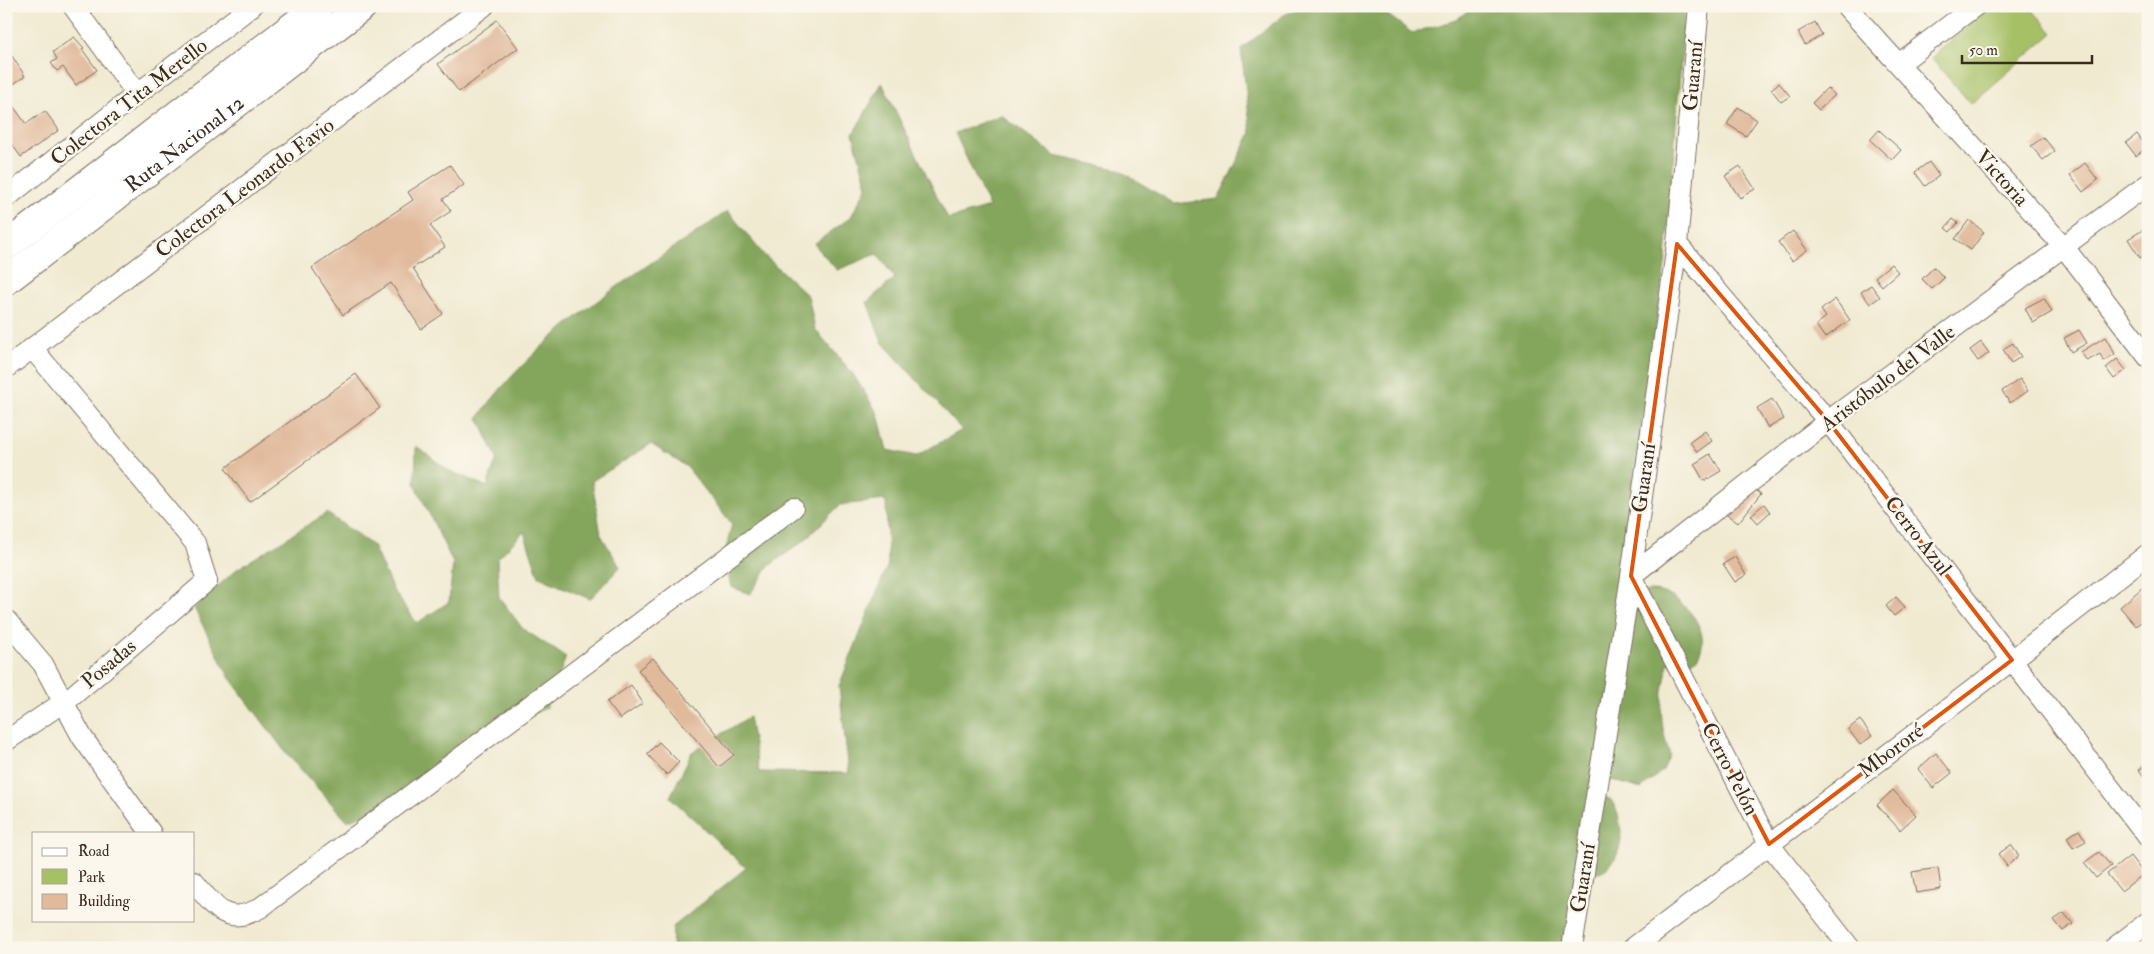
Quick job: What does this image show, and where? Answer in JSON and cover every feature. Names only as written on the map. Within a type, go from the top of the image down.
[{"type":"highway","name":"Ruta Nacional 12","points":[[6,246],[319,6]]},
{"type":"highway","name":"Ruta Nacional 12","points":[[6,281],[363,6]]},
{"type":"street","points":[[73,6],[137,94]]},
{"type":"street","name":"Colectora Tita Merello","points":[[6,198],[252,6]]},
{"type":"street","name":"Colectora Leonardo Favio","points":[[6,368],[484,6]]},
{"type":"street","name":"Guaraní","points":[[1572,948],[1631,576],[1676,244],[1699,6]]},
{"type":"street","name":"Victoria","points":[[1846,6],[1900,63],[2064,248],[2148,358]]},
{"type":"street","points":[[1900,63],[1975,6]]},
{"type":"street","name":"Aristóbulo del Valle","points":[[1631,576],[1828,421],[2148,184]]},
{"type":"street","name":"Cerro Azul","points":[[1676,244],[1828,421],[2148,837]]},
{"type":"street","name":"Posadas","points":[[6,741],[63,702],[207,581],[195,543],[33,349]]},
{"type":"street","points":[[195,883],[217,910],[232,917],[246,916],[260,908],[793,508]]},
{"type":"street","name":"Mbororé","points":[[1634,948],[2148,554]]},
{"type":"street","name":"Cerro Pelón","points":[[1631,576],[1769,844],[1850,948]]},
{"type":"street","points":[[6,620],[42,664],[82,737],[150,832]]},
{"type":"street","points":[[2114,948],[2148,922]]},
{"type":"highlighted area","points":[[1677,244],[1828,421],[2012,660],[1769,844],[1631,576]]},
{"type":"green space","points":[[1305,6],[1376,6],[1412,33],[1456,20],[1474,6],[1685,6],[1666,258],[1619,571],[1618,595],[1650,591],[1669,595],[1694,617],[1702,637],[1702,647],[1697,657],[1686,666],[1668,663],[1661,709],[1663,730],[1670,755],[1663,770],[1641,789],[1612,780],[1599,783],[1599,797],[1611,800],[1615,807],[1620,825],[1620,844],[1618,853],[1607,868],[1594,875],[1584,886],[1565,948],[672,948],[673,927],[746,868],[670,797],[692,752],[749,717],[759,772],[849,773],[839,686],[888,564],[886,500],[840,505],[805,540],[770,565],[750,594],[731,587],[724,557],[732,524],[687,467],[651,444],[592,481],[601,535],[620,567],[590,599],[539,577],[524,532],[497,559],[499,597],[523,629],[566,657],[546,708],[487,734],[437,761],[421,793],[347,821],[286,753],[229,677],[194,608],[237,569],[327,513],[373,546],[393,590],[417,623],[449,602],[453,563],[415,484],[416,446],[448,470],[487,487],[497,458],[478,418],[503,386],[562,329],[594,304],[728,211],[763,254],[808,296],[815,329],[853,374],[878,414],[887,450],[916,456],[962,430],[882,342],[867,302],[895,278],[877,254],[837,270],[814,244],[851,217],[867,186],[853,134],[882,83],[948,219],[989,207],[955,133],[1001,115],[1055,156],[1117,169],[1175,204],[1218,199],[1251,133],[1241,49],[1284,15]]},
{"type":"green space","points":[[1991,6],[2029,6],[2053,33],[1971,104],[1931,58]]},
{"type":"building","points":[[497,20],[518,48],[459,92],[438,64]]},
{"type":"building","points":[[1815,22],[1822,35],[1805,45],[1798,32]]},
{"type":"building","points":[[74,37],[84,48],[82,49],[97,70],[76,85],[63,67],[57,71],[51,63],[57,59],[53,52]]},
{"type":"building","points":[[12,56],[25,76],[9,87],[6,83],[6,60]]},
{"type":"building","points":[[1779,83],[1790,96],[1781,102],[1771,89]]},
{"type":"building","points":[[1827,88],[1835,95],[1819,110],[1812,103]]},
{"type":"building","points":[[14,107],[26,124],[45,111],[59,130],[21,157],[6,136],[6,113]]},
{"type":"building","points":[[1738,107],[1757,120],[1746,136],[1727,124]]},
{"type":"building","points":[[1879,130],[1901,150],[1892,160],[1870,140]]},
{"type":"building","points":[[2137,134],[2147,147],[2136,156],[2126,143]]},
{"type":"building","points":[[2043,137],[2055,151],[2043,160],[2031,146]]},
{"type":"building","points":[[1929,162],[1939,176],[1925,186],[1915,172]]},
{"type":"building","points":[[2085,163],[2098,180],[2083,192],[2070,175]]},
{"type":"building","points":[[450,165],[464,185],[443,199],[451,211],[430,225],[445,247],[413,268],[443,314],[421,329],[391,283],[343,315],[312,268],[413,200],[408,192]]},
{"type":"building","points":[[1740,166],[1755,189],[1740,198],[1725,176]]},
{"type":"building","points":[[1953,219],[1958,223],[1950,232],[1945,228]]},
{"type":"building","points":[[1969,220],[1984,232],[1971,250],[1955,239]]},
{"type":"building","points":[[2148,227],[2148,253],[2140,258],[2128,239]]},
{"type":"building","points":[[1793,231],[1807,250],[1792,261],[1778,242]]},
{"type":"building","points":[[1891,264],[1898,272],[1882,286],[1875,277]]},
{"type":"building","points":[[1934,267],[1944,278],[1932,289],[1922,279]]},
{"type":"building","points":[[1871,285],[1880,297],[1870,304],[1861,292]]},
{"type":"building","points":[[2044,298],[2052,312],[2033,323],[2025,308]]},
{"type":"building","points":[[1835,299],[1850,320],[1825,338],[1816,325],[1826,317],[1821,310]]},
{"type":"building","points":[[2079,330],[2087,343],[2071,352],[2064,338]]},
{"type":"building","points":[[2105,337],[2115,354],[2104,361],[2100,354],[2087,361],[2081,352]]},
{"type":"building","points":[[1981,342],[1989,353],[1978,361],[1970,350]]},
{"type":"building","points":[[2013,343],[2021,357],[2011,363],[2003,349]]},
{"type":"building","points":[[2117,359],[2126,370],[2114,379],[2106,368]]},
{"type":"building","points":[[356,374],[380,408],[250,502],[225,468]]},
{"type":"building","points":[[2020,379],[2028,391],[2010,403],[2002,391]]},
{"type":"building","points":[[1772,399],[1784,419],[1768,428],[1757,408]]},
{"type":"building","points":[[1705,431],[1712,441],[1697,452],[1690,442]]},
{"type":"building","points":[[1710,454],[1721,471],[1704,481],[1694,464]]},
{"type":"building","points":[[1749,485],[1761,494],[1738,523],[1726,514]]},
{"type":"building","points":[[1764,504],[1770,512],[1758,523],[1751,515]]},
{"type":"building","points":[[1735,557],[1746,575],[1735,582],[1723,564]]},
{"type":"building","points":[[2143,587],[2148,593],[2148,616],[2136,626],[2120,607]]},
{"type":"building","points":[[1896,597],[1905,607],[1894,616],[1886,606]]},
{"type":"building","points":[[653,658],[734,755],[719,767],[638,670]]},
{"type":"building","points":[[631,685],[643,703],[620,719],[607,702]]},
{"type":"building","points":[[1860,720],[1872,736],[1860,745],[1848,729]]},
{"type":"building","points":[[659,742],[679,762],[667,775],[647,754]]},
{"type":"building","points":[[1936,753],[1952,773],[1933,788],[1918,769]]},
{"type":"building","points":[[2148,763],[2148,777],[2146,779],[2139,770]]},
{"type":"building","points":[[1893,790],[1916,815],[1900,830],[1877,805]]},
{"type":"building","points":[[2079,830],[2086,841],[2073,848],[2067,837]]},
{"type":"building","points":[[2011,845],[2019,856],[2007,866],[1998,854]]},
{"type":"building","points":[[2099,852],[2111,866],[2096,878],[2084,863]]},
{"type":"building","points":[[2130,856],[2144,874],[2121,891],[2107,874]]},
{"type":"building","points":[[1938,868],[1941,889],[1916,893],[1912,872]]},
{"type":"building","points":[[2064,913],[2073,924],[2063,931],[2054,920]]}]
